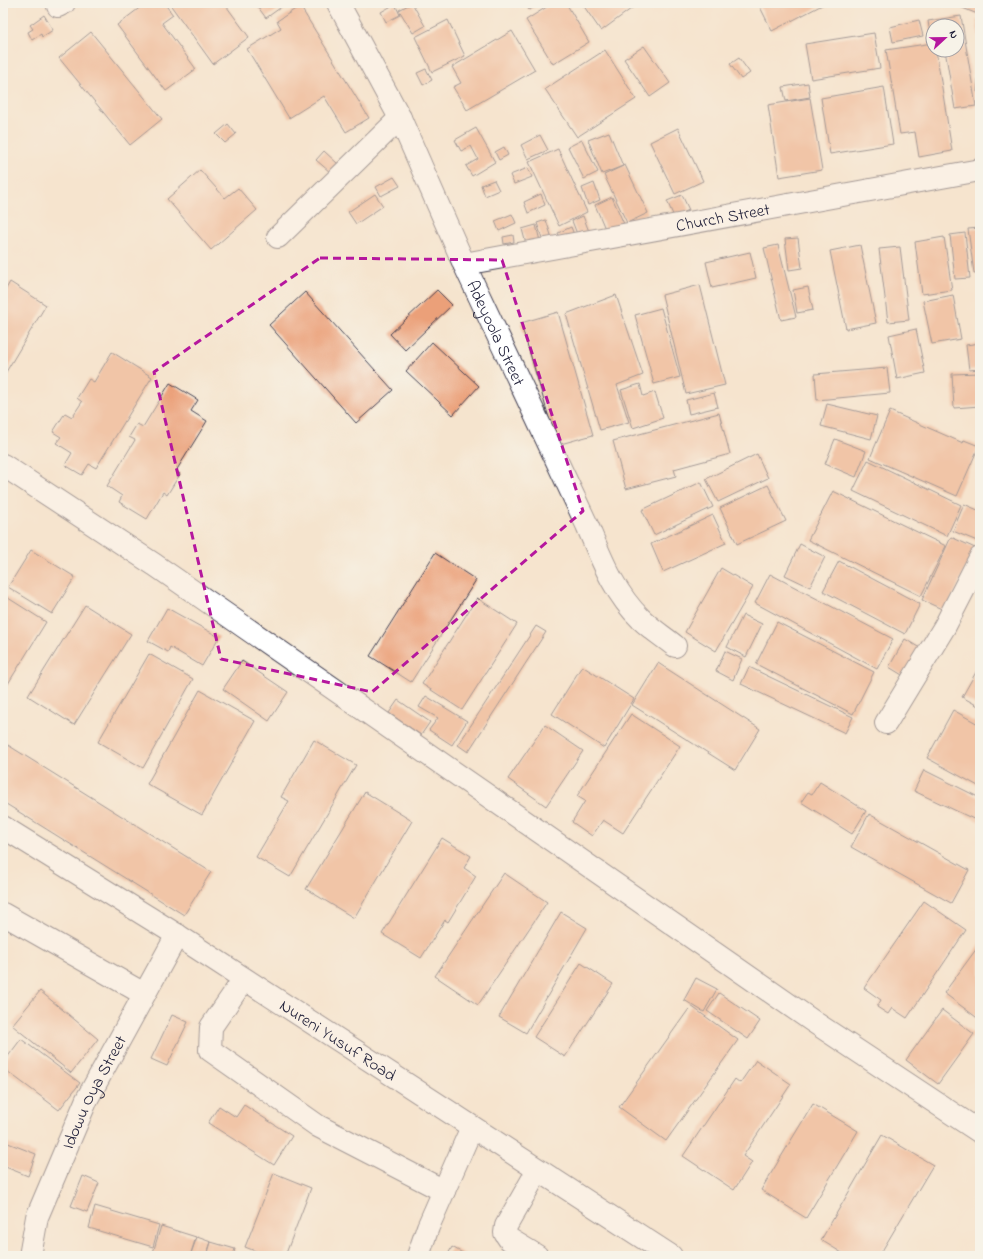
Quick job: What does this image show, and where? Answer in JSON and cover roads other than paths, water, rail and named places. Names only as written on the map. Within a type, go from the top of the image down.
[{"type":"street","name":"Adeyoola Street","points":[[338,3],[400,118],[464,264],[587,525],[604,565],[623,599],[641,619],[675,646]]},
{"type":"street","points":[[278,237],[400,118]]},
{"type":"street","name":"Church Street","points":[[464,264],[980,170]]},
{"type":"street","points":[[3,466],[155,565],[814,1022],[980,1132]]},
{"type":"street","points":[[886,723],[945,626],[980,558]]},
{"type":"street","name":"Nureni Yusuf Road","points":[[3,826],[177,934],[671,1256]]},
{"type":"street","points":[[3,914],[144,994]]},
{"type":"street","name":"Idowu Oya Street","points":[[30,1256],[37,1217],[87,1099],[177,934]]},
{"type":"street","points":[[244,979],[211,1027],[210,1050],[318,1126],[444,1191]]},
{"type":"street","points":[[418,1256],[428,1227],[472,1127]]},
{"type":"street","points":[[537,1256],[509,1239],[505,1233],[506,1226],[538,1170]]}]
